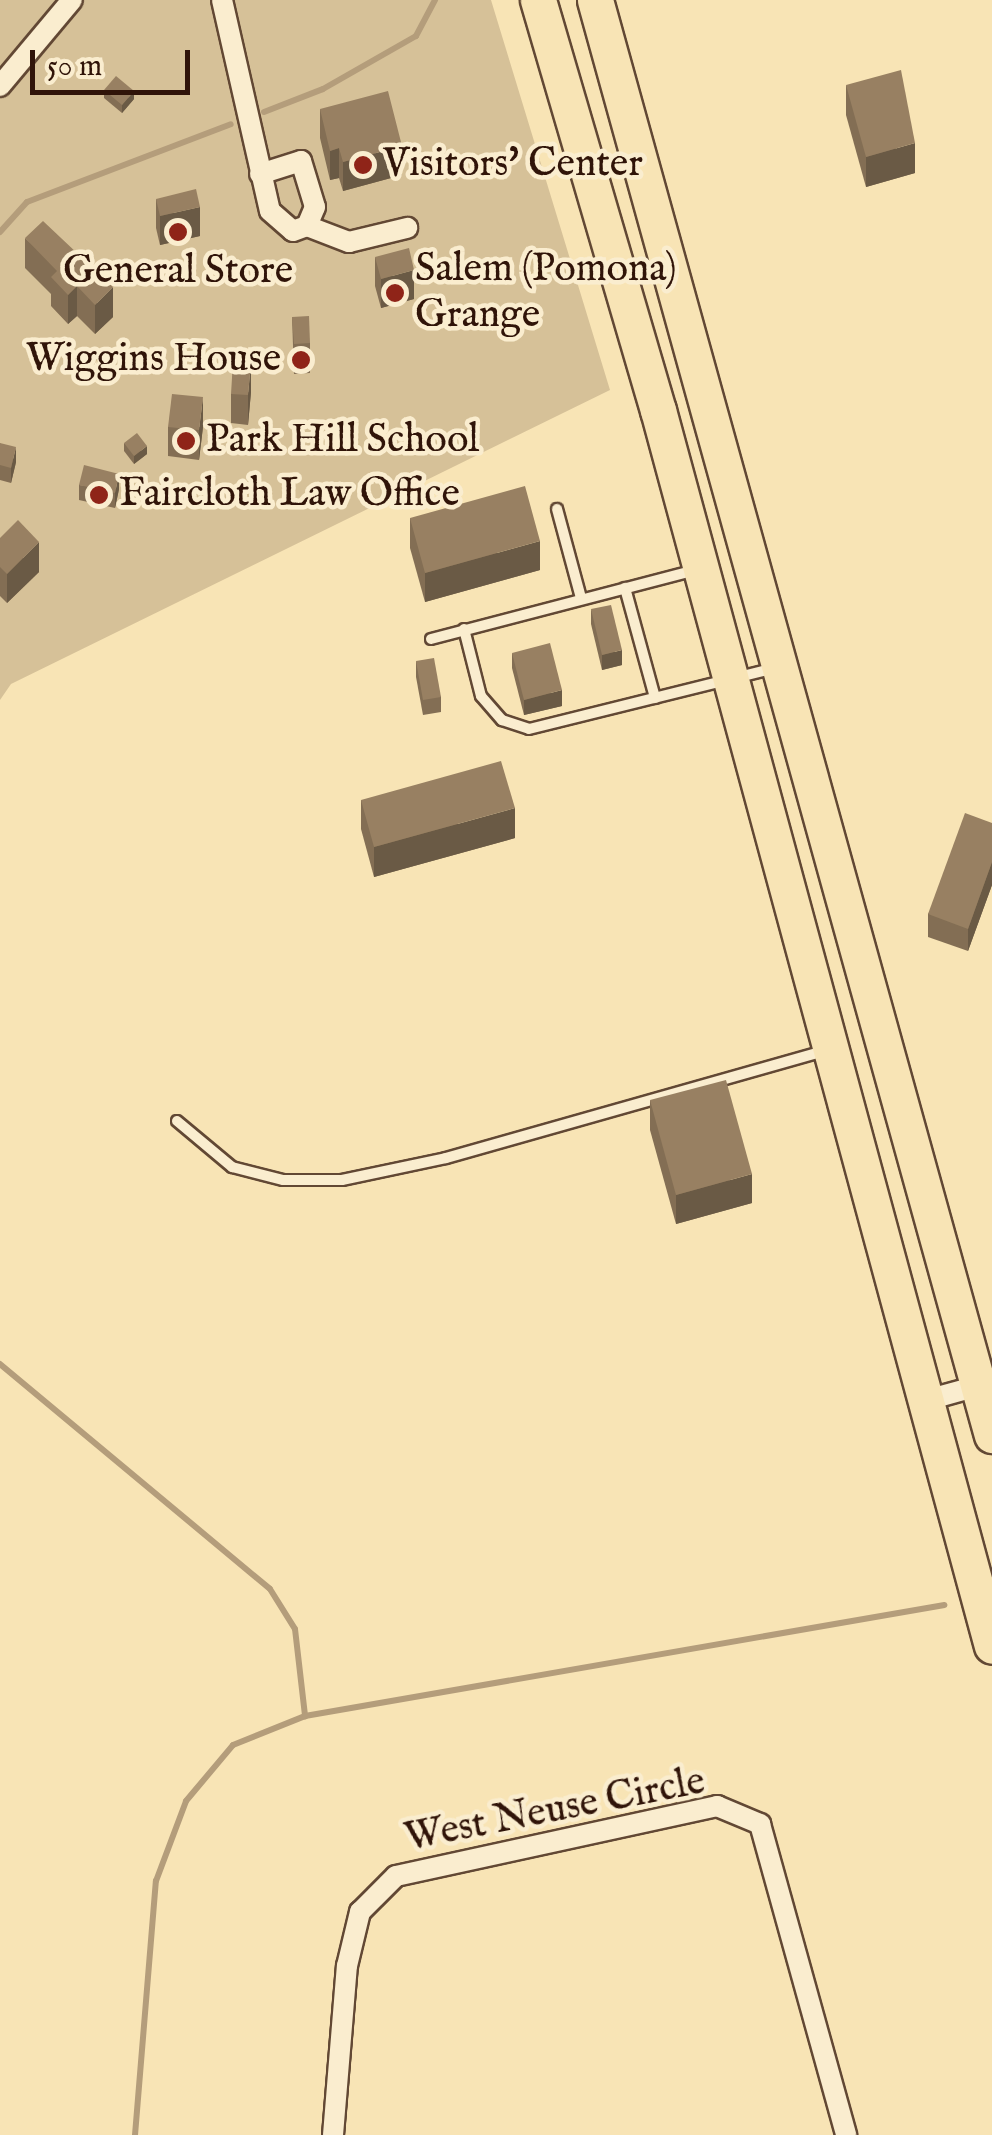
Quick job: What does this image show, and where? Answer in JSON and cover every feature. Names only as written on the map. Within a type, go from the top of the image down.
[{"type":"highway","points":[[538,0],[701,569],[992,1646]]},
{"type":"highway","points":[[595,0],[778,667],[987,1384],[992,1434]]},
{"type":"street","points":[[0,86],[72,0]]},
{"type":"street","points":[[222,0],[270,211],[293,231],[307,226],[349,242],[407,228]]},
{"type":"street","points":[[260,174],[302,161],[315,207],[307,226]]},
{"type":"street","points":[[927,1400],[987,1384]]},
{"type":"street","name":"West Neuse Circle","points":[[333,2135],[347,1966],[360,1912],[396,1876],[717,1806],[760,1824],[846,2135]]},
{"type":"lane","points":[[557,510],[581,598]]},
{"type":"lane","points":[[431,639],[701,569]]},
{"type":"lane","points":[[626,588],[655,698]]},
{"type":"lane","points":[[464,629],[481,696],[502,720],[529,729],[778,667]]},
{"type":"lane","points":[[177,1120],[232,1167],[284,1180],[342,1180],[446,1158],[829,1050]]},
{"type":"shaded area","points":[[0,0],[491,0],[610,390],[11,684],[0,700]]},
{"type":"building","points":[[901,70],[915,143],[866,157],[846,85]]},
{"type":"building","points":[[116,76],[134,91],[122,105],[104,90]]},
{"type":"building","points":[[388,91],[402,146],[343,162],[339,148],[330,151],[320,109]]},
{"type":"building","points":[[196,189],[200,207],[160,216],[156,199]]},
{"type":"building","points":[[43,221],[113,287],[95,305],[77,286],[68,295],[51,277],[57,271],[25,238]]},
{"type":"building","points":[[409,248],[414,270],[381,279],[375,257]]},
{"type":"building","points":[[309,316],[310,343],[294,344],[292,317]]},
{"type":"building","points":[[233,361],[251,362],[248,395],[231,394]]},
{"type":"building","points":[[172,394],[203,397],[199,430],[168,427]]},
{"type":"building","points":[[137,433],[147,446],[134,456],[124,443]]},
{"type":"building","points":[[0,443],[16,447],[11,468],[0,465]]},
{"type":"building","points":[[84,465],[119,474],[115,493],[79,485]]},
{"type":"building","points":[[525,486],[540,541],[425,573],[410,518]]},
{"type":"building","points":[[18,520],[39,542],[7,574],[0,567],[0,538]]},
{"type":"building","points":[[611,605],[622,650],[602,655],[591,609]]},
{"type":"building","points":[[550,643],[562,690],[524,700],[512,653]]},
{"type":"building","points":[[434,658],[441,697],[423,700],[416,661]]},
{"type":"building","points":[[501,761],[515,808],[374,847],[361,800]]},
{"type":"building","points":[[965,813],[992,823],[992,862],[968,929],[928,914]]},
{"type":"building","points":[[726,1080],[752,1174],[676,1195],[650,1100]]},
{"type":"waterway","points":[[264,112],[323,89],[416,36],[435,0]]},
{"type":"waterway","points":[[0,232],[27,202],[231,124]]},
{"type":"waterway","points":[[0,1364],[270,1589],[295,1629],[305,1716]]},
{"type":"waterway","points":[[135,2135],[156,1881],[186,1801],[233,1745],[305,1716],[944,1605]]},
{"type":"place","name":"Visitors' Center","points":[[363,165]]},
{"type":"place","name":"General Store","points":[[178,232]]},
{"type":"place","name":"Salem (Pomona) Grange","points":[[395,293]]},
{"type":"place","name":"Wiggins House","points":[[301,360]]},
{"type":"place","name":"Park Hill School","points":[[186,441]]},
{"type":"place","name":"Faircloth Law Office","points":[[99,495]]}]
